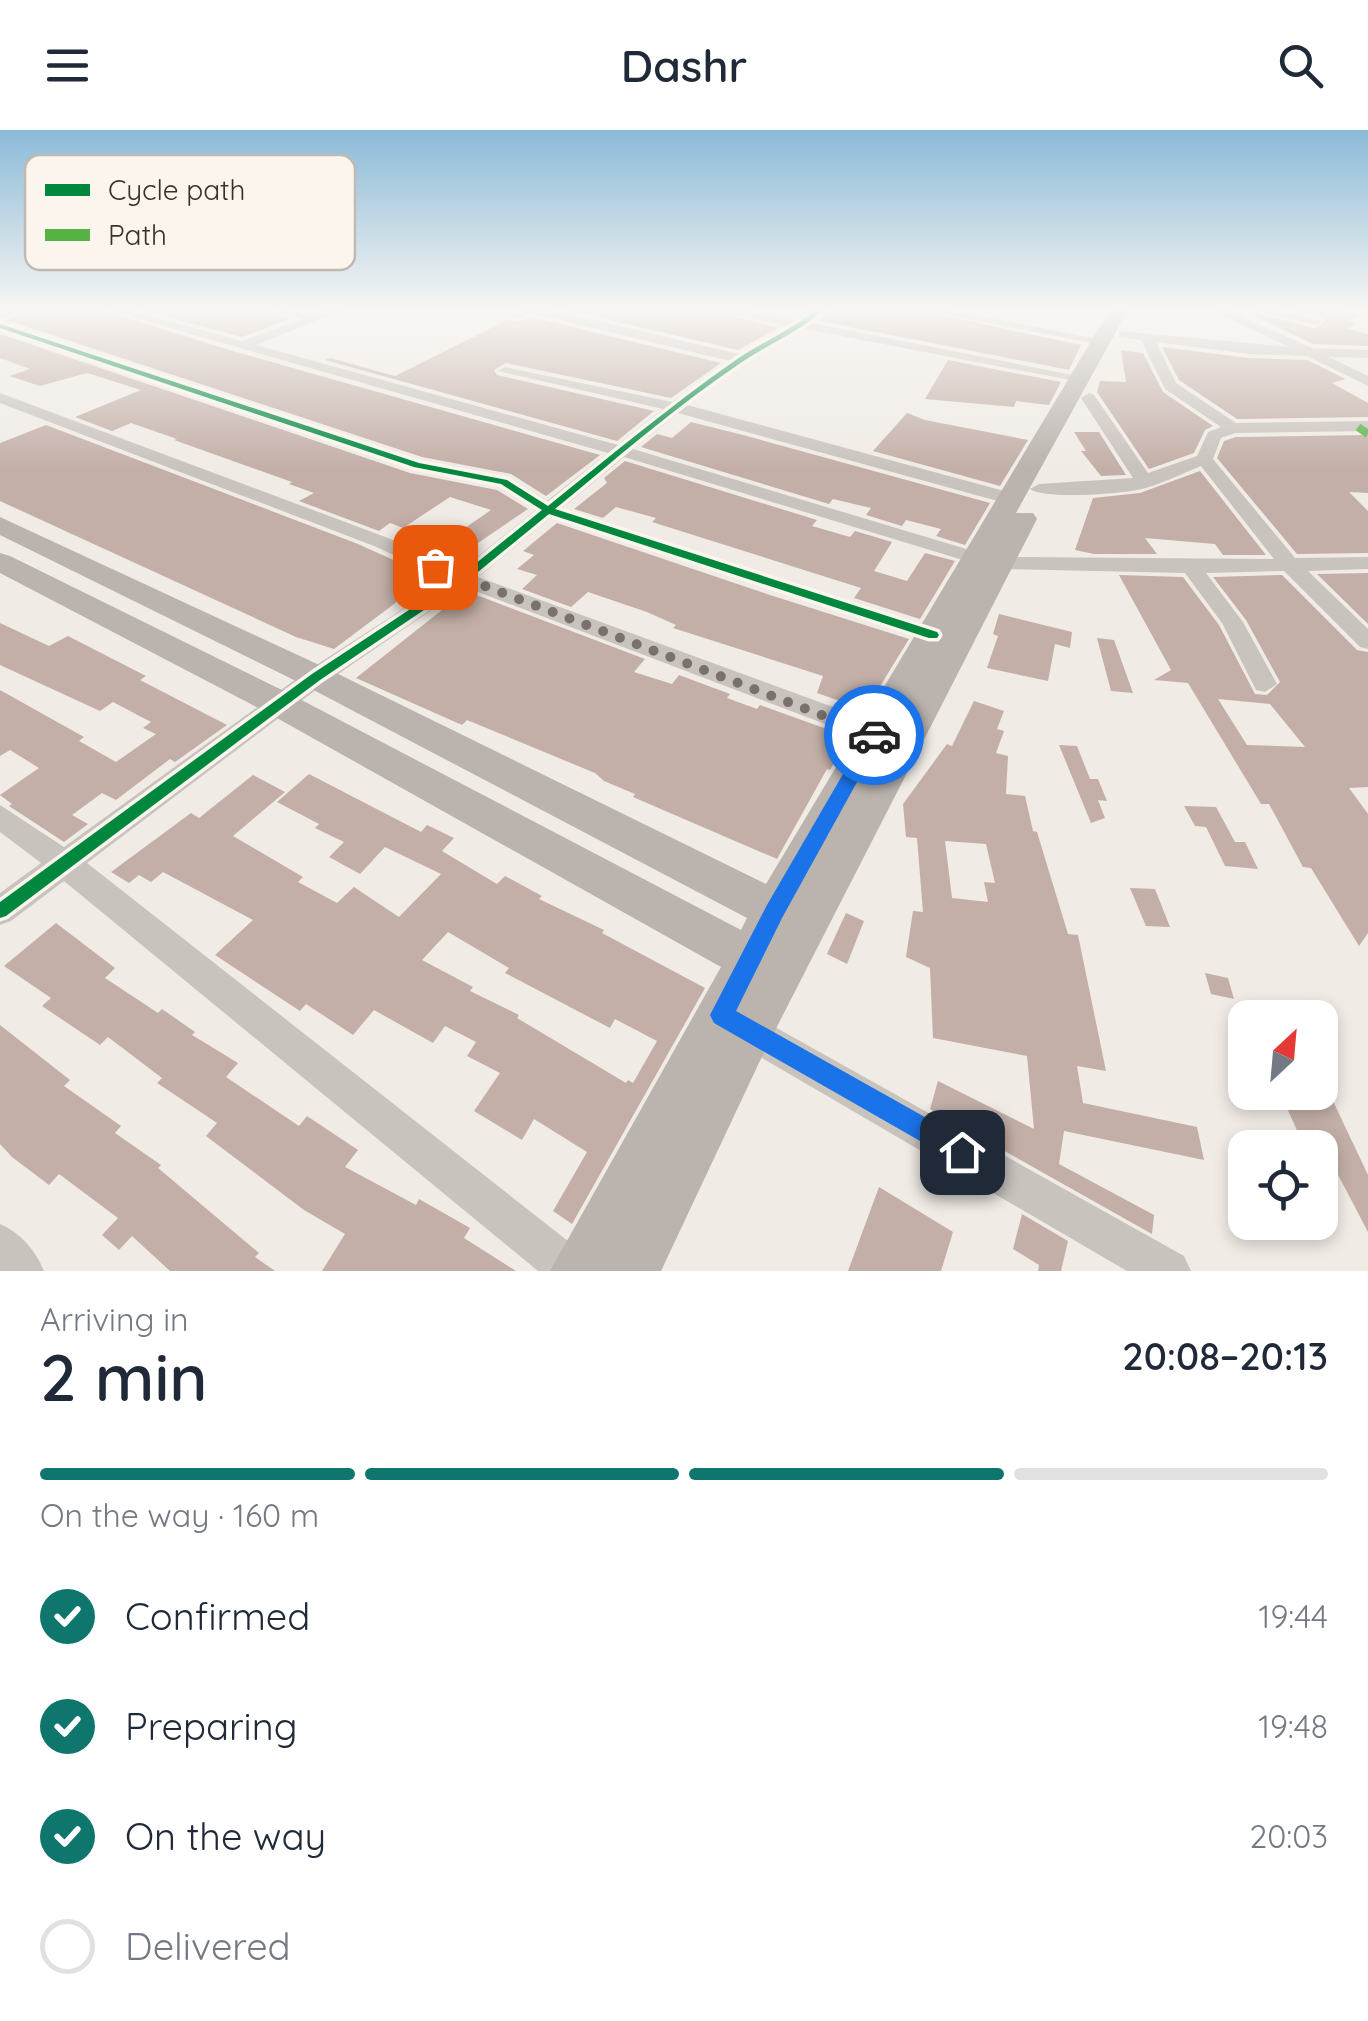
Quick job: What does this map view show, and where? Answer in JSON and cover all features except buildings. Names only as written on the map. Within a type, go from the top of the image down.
[{"type":"main road","points":[[1082,393],[1094,361]]},
{"type":"main road","points":[[790,919],[1082,393],[1105,361]]},
{"type":"main road","points":[[0,525],[316,677],[790,919]]},
{"type":"main road","points":[[576,1271],[735,1023],[790,919],[876,733],[934,635],[989,560]]},
{"type":"main road","points":[[0,562],[280,704],[766,967]]},
{"type":"main road","points":[[629,1271],[735,1023]]},
{"type":"street","points":[[107,361],[417,464],[504,482],[550,510],[934,635]]},
{"type":"street","points":[[297,361],[618,450],[989,560],[1191,567],[1366,564]]},
{"type":"street","points":[[0,910],[316,677],[462,580],[729,361]]},
{"type":"street","points":[[949,361],[1082,393],[1144,482]]},
{"type":"street","points":[[1158,361],[1170,386],[1233,428]]},
{"type":"street","points":[[1329,361],[1368,382]]},
{"type":"street","points":[[505,371],[676,406],[1026,494],[1119,488],[1144,482],[1204,459],[1214,434],[1233,428],[1368,426]]},
{"type":"street","points":[[0,398],[362,535],[462,580],[876,733]]},
{"type":"street","points":[[1204,459],[1288,563],[1368,642]]},
{"type":"street","points":[[1191,567],[1232,622],[1265,684]]},
{"type":"street","points":[[0,816],[576,1271]]},
{"type":"street","points":[[735,1023],[1168,1271]]},
{"type":"street","points":[[0,1245],[22,1271]]},
{"type":"marked path","points":[[1358,427],[1368,434]]},
{"type":"cycle path","points":[[106,361],[417,465],[504,482],[550,511],[933,635]]},
{"type":"cycle path","points":[[0,911],[316,677],[463,579],[675,407],[738,361]]},
{"type":"way so far","points":[[435,567],[874,735]]},
{"type":"route","points":[[874,735],[774,912],[722,1015],[962,1152]]}]
